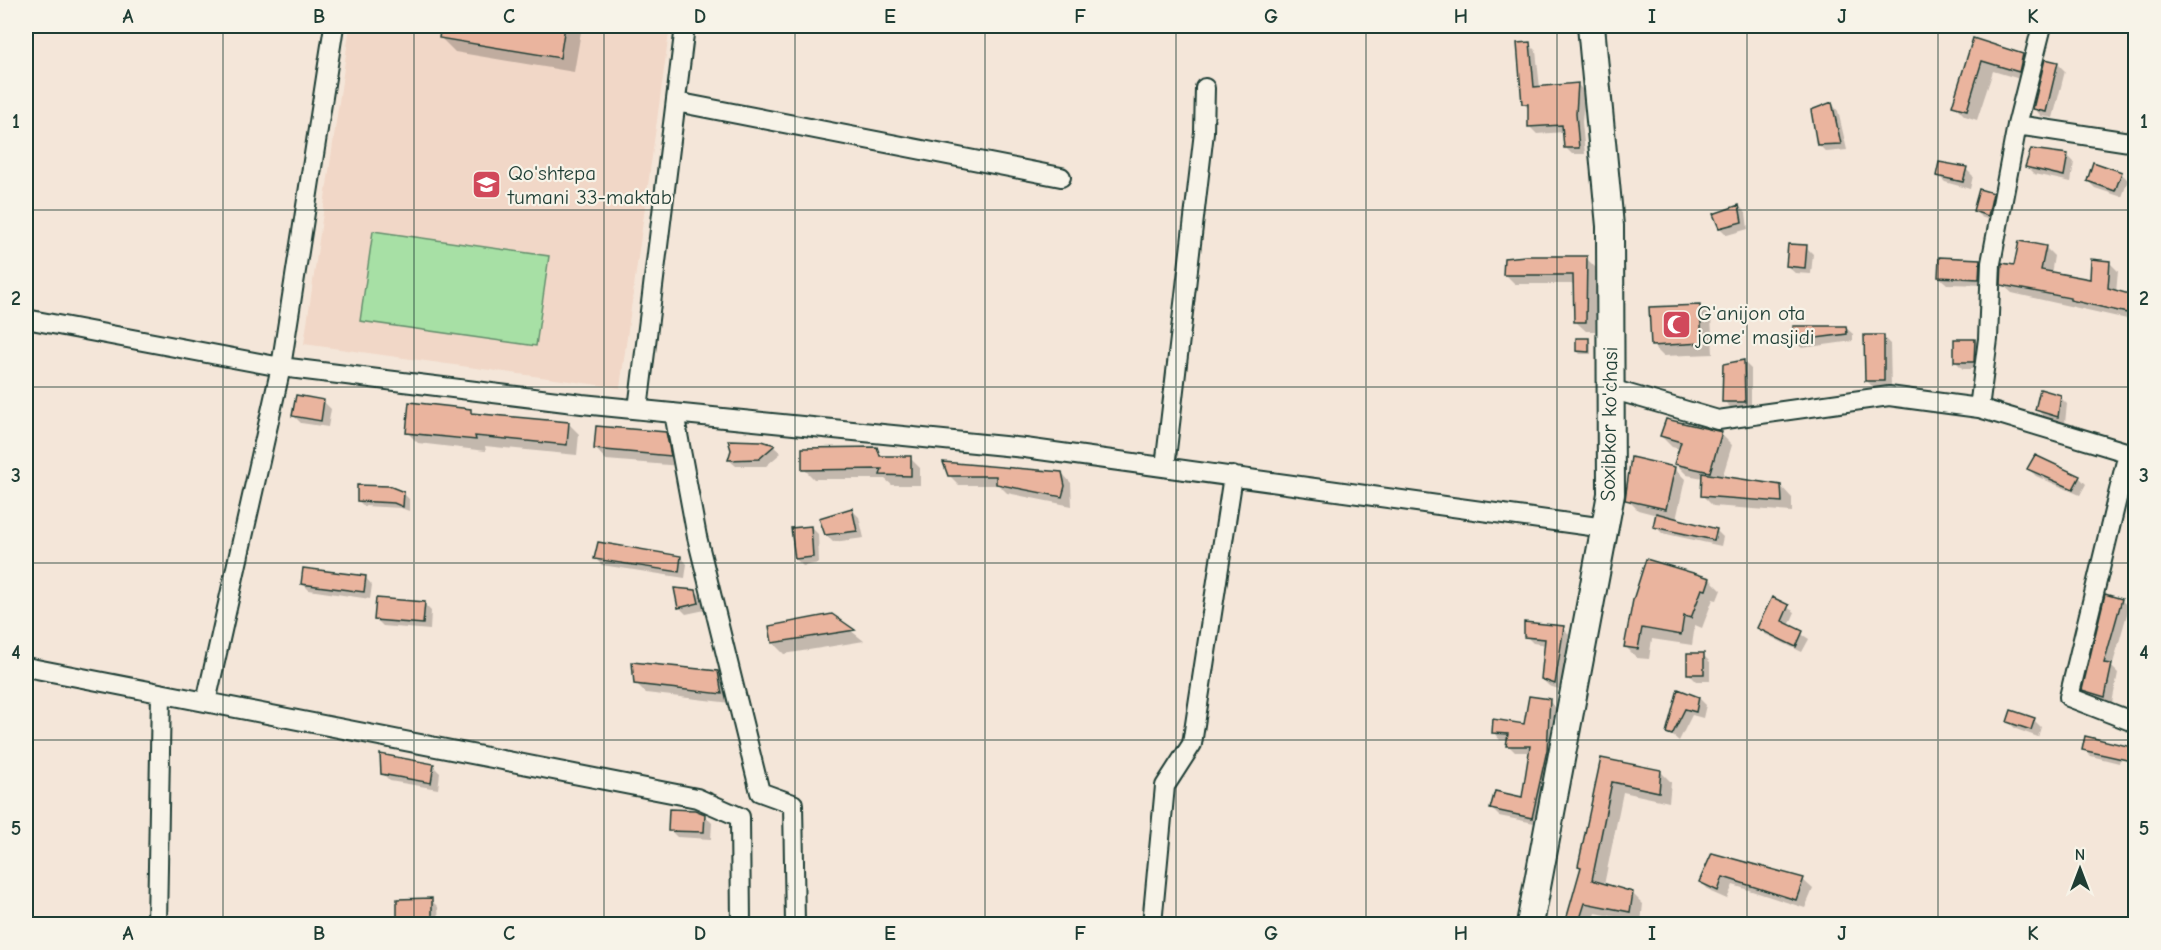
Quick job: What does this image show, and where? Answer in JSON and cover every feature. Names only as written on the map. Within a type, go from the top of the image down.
[{"type":"main road","name":"Soxibkor ko'chasi","points":[[1530,924],[1611,494],[1610,226],[1590,26]]},
{"type":"street","points":[[207,702],[281,367],[334,26]]},
{"type":"street","points":[[638,409],[685,26]]},
{"type":"street","points":[[1979,408],[1988,339],[1991,263],[2017,125],[2042,26]]},
{"type":"street","points":[[1165,467],[1204,132],[1205,88]]},
{"type":"street","points":[[676,102],[1061,177]]},
{"type":"street","points":[[2017,125],[2136,143]]},
{"type":"street","points":[[26,318],[281,367],[674,413],[1025,448],[1605,528]]},
{"type":"street","points":[[1611,389],[1718,420],[1889,396],[1979,408],[2132,454],[2069,697],[2136,723]]},
{"type":"street","points":[[674,413],[697,537],[760,792],[793,804],[795,924]]},
{"type":"street","points":[[1152,924],[1165,786],[1192,744],[1233,477]]},
{"type":"street","points":[[26,667],[697,798],[740,817],[741,924]]},
{"type":"street","points":[[157,924],[161,693]]},
{"type":"shaded area","name":"Qo'shtepa tumani 33-maktab","points":[[350,26],[670,26],[620,388],[304,344]]},
{"type":"green space","points":[[373,231],[549,256],[536,346],[360,321]]},
{"type":"building","points":[[441,26],[565,26],[560,58],[439,38]]},
{"type":"building","points":[[1973,38],[2023,54],[2019,72],[1982,61],[1967,110],[1952,106]]},
{"type":"building","points":[[1530,42],[1534,87],[1578,83],[1576,114],[1579,148],[1564,148],[1562,125],[1528,127],[1528,104],[1522,104],[1517,43]]},
{"type":"building","points":[[2045,59],[2058,62],[2046,112],[2033,109]]},
{"type":"building","points":[[1832,102],[1841,144],[1817,145],[1811,110]]},
{"type":"building","points":[[2031,149],[2068,154],[2064,176],[2025,167]]},
{"type":"building","points":[[1939,162],[1967,167],[1963,182],[1936,176]]},
{"type":"building","points":[[2093,162],[2122,172],[2115,191],[2087,181]]},
{"type":"building","points":[[1979,189],[1993,193],[1988,216],[1973,211]]},
{"type":"building","points":[[1739,205],[1742,222],[1719,228],[1713,214]]},
{"type":"building","points":[[2019,241],[2046,246],[2041,270],[2090,279],[2091,259],[2110,261],[2108,288],[2136,296],[2136,315],[2070,300],[2070,298],[2001,285],[2002,263],[2014,265]]},
{"type":"building","points":[[1788,244],[1807,245],[1805,268],[1786,266]]},
{"type":"building","points":[[1587,256],[1586,322],[1574,322],[1573,275],[1503,275],[1504,258]]},
{"type":"building","points":[[1939,257],[1980,259],[1979,279],[1938,277]]},
{"type":"building","name":"G'anijon ota jome' masjidi","points":[[1700,305],[1702,343],[1651,346],[1649,307]]},
{"type":"building","points":[[1793,326],[1846,326],[1847,334],[1793,341]]},
{"type":"building","points":[[1864,335],[1884,335],[1884,381],[1865,381]]},
{"type":"building","points":[[1576,338],[1589,338],[1589,352],[1576,351]]},
{"type":"building","points":[[1954,339],[1975,339],[1974,362],[1954,362]]},
{"type":"building","points":[[1744,360],[1745,402],[1722,402],[1723,364]]},
{"type":"building","points":[[2040,389],[2061,395],[2058,417],[2035,410]]},
{"type":"building","points":[[296,395],[324,400],[321,421],[292,416]]},
{"type":"building","points":[[409,402],[471,409],[471,413],[569,422],[567,445],[475,436],[476,440],[406,433]]},
{"type":"building","points":[[1666,419],[1722,432],[1710,472],[1674,464],[1681,442],[1660,436]]},
{"type":"building","points":[[596,426],[666,432],[671,456],[594,449]]},
{"type":"building","points":[[728,440],[762,441],[775,445],[759,459],[728,460],[731,450]]},
{"type":"building","points":[[877,447],[880,456],[911,456],[911,476],[880,475],[882,469],[802,470],[802,448]]},
{"type":"building","points":[[2035,455],[2080,476],[2073,489],[2027,469]]},
{"type":"building","points":[[1631,457],[1675,467],[1666,509],[1625,500]]},
{"type":"building","points":[[943,462],[1062,472],[1065,486],[1062,497],[996,484],[996,476],[948,476]]},
{"type":"building","points":[[1702,473],[1781,485],[1782,502],[1701,496]]},
{"type":"building","points":[[357,485],[389,486],[404,492],[403,507],[394,503],[357,501]]},
{"type":"building","points":[[852,508],[857,531],[825,535],[819,518]]},
{"type":"building","points":[[1656,513],[1717,529],[1714,540],[1653,527]]},
{"type":"building","points":[[811,526],[813,557],[795,559],[791,528]]},
{"type":"building","points":[[598,542],[681,556],[679,572],[594,559]]},
{"type":"building","points":[[1646,559],[1710,578],[1706,590],[1702,589],[1691,618],[1684,616],[1681,635],[1642,628],[1638,649],[1624,647],[1633,600]]},
{"type":"building","points":[[303,568],[366,576],[364,592],[301,584]]},
{"type":"building","points":[[674,588],[696,590],[699,603],[678,608]]},
{"type":"building","points":[[2105,594],[2122,599],[2104,663],[2112,664],[2105,697],[2082,690]]},
{"type":"building","points":[[1772,597],[1789,605],[1782,621],[1803,631],[1796,647],[1757,628]]},
{"type":"building","points":[[376,598],[425,602],[423,624],[374,620]]},
{"type":"building","points":[[832,614],[855,630],[772,643],[769,626]]},
{"type":"building","points":[[1524,622],[1564,626],[1555,684],[1541,679],[1545,639],[1524,637]]},
{"type":"building","points":[[1687,653],[1704,653],[1704,674],[1687,674]]},
{"type":"building","points":[[632,662],[718,671],[722,694],[634,684]]},
{"type":"building","points":[[1678,689],[1699,697],[1696,712],[1685,709],[1672,735],[1666,733]]},
{"type":"building","points":[[1529,696],[1550,699],[1547,750],[1532,818],[1490,809],[1495,791],[1522,797],[1530,746],[1506,746],[1508,734],[1492,733],[1493,719],[1524,724]]},
{"type":"building","points":[[2011,710],[2035,718],[2031,730],[2007,722]]},
{"type":"building","points":[[2085,736],[2136,748],[2136,762],[2082,750]]},
{"type":"building","points":[[380,754],[434,764],[431,783],[381,774]]},
{"type":"building","points":[[1601,758],[1661,770],[1659,792],[1612,782],[1592,880],[1633,892],[1630,912],[1585,903],[1579,922],[1566,920],[1581,867],[1578,866]]},
{"type":"building","points":[[669,809],[695,810],[705,814],[704,832],[668,831]]},
{"type":"building","points":[[1712,853],[1804,878],[1796,900],[1723,877],[1718,891],[1699,882]]},
{"type":"building","points":[[432,898],[432,923],[397,923],[397,899]]},
{"type":"place","name":"Qo'shtepa tumani 33-maktab","points":[[487,185]]},
{"type":"place","name":"G'anijon ota jome' masjidi","points":[[1676,325]]}]
